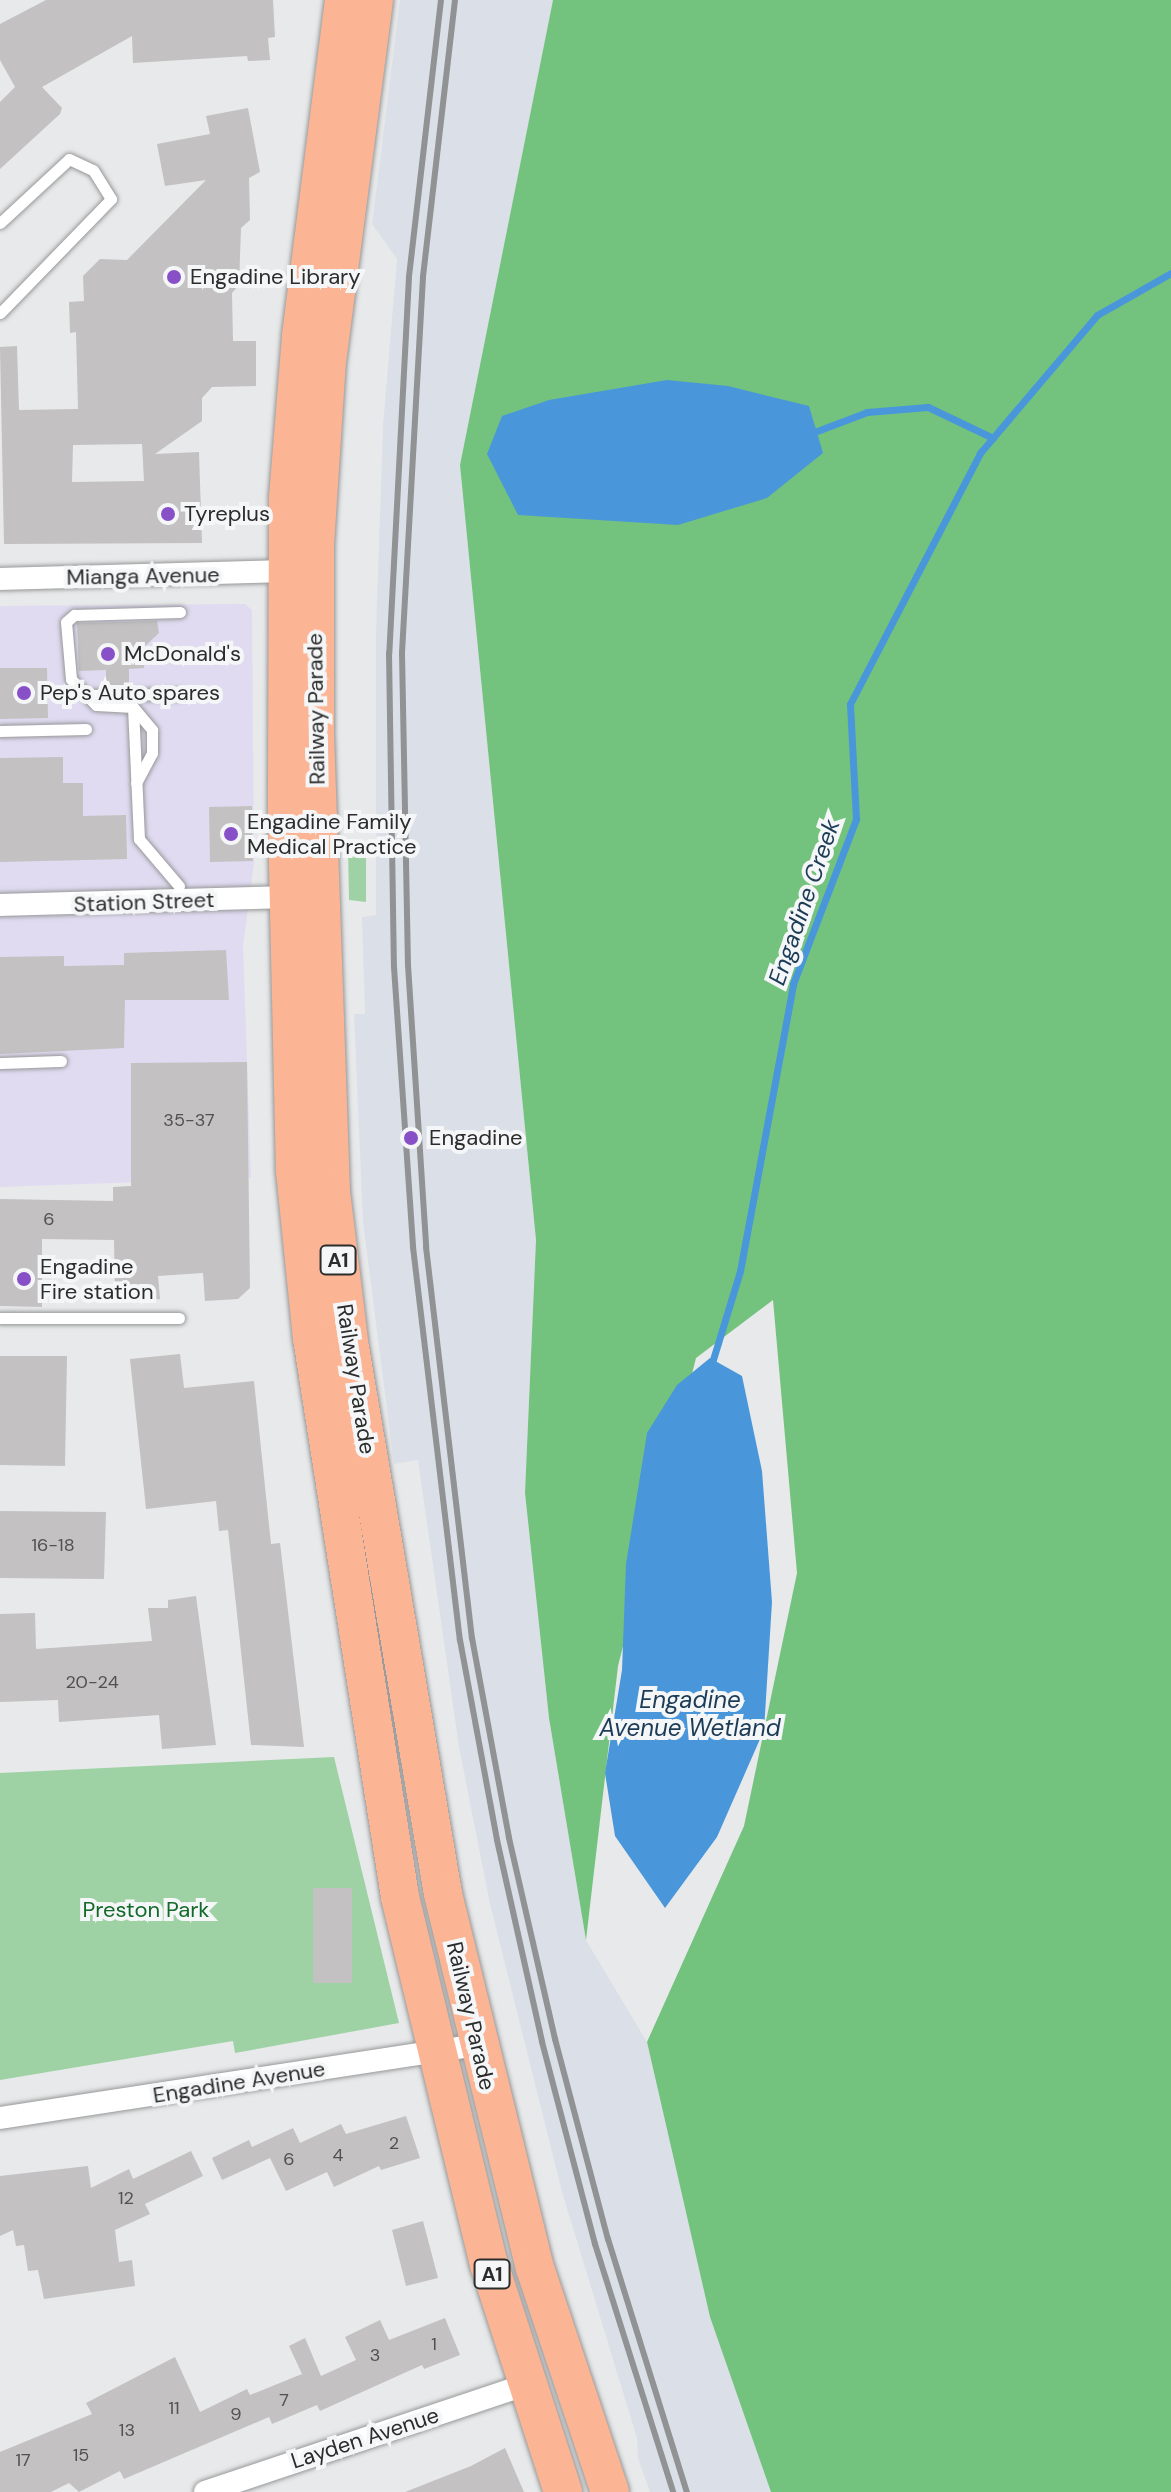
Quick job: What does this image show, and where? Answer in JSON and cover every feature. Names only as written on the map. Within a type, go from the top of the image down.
[{"type":"highway","points":[[323,164],[320,77],[329,0]]},
{"type":"highway","name":"Railway Parade","points":[[344,0],[301,336],[285,571],[288,897],[295,1171],[312,1338],[383,1814],[435,2053],[525,2385],[563,2492]]},
{"type":"highway","name":"Railway Parade","points":[[374,0],[327,360],[315,544],[315,734],[331,1192],[350,1348],[410,1722],[478,2045],[535,2268],[610,2492]]},
{"type":"street","name":"Mianga Avenue","points":[[0,579],[285,571]]},
{"type":"street","name":"Station Street","points":[[0,905],[288,897]]},
{"type":"street","name":"Engadine Avenue","points":[[0,2118],[478,2045]]},
{"type":"street","name":"Layden Avenue","points":[[205,2492],[525,2385]]},
{"type":"lane","points":[[0,223],[69,159],[93,170],[111,199],[0,313]]},
{"type":"lane","points":[[133,707],[100,707],[86,695],[67,669],[67,618],[180,612]]},
{"type":"lane","points":[[86,695],[180,694]]},
{"type":"lane","points":[[133,707],[142,846],[179,886]]},
{"type":"lane","points":[[133,707],[152,730],[152,753],[136,783]]},
{"type":"lane","points":[[0,731],[86,729]]},
{"type":"lane","points":[[0,1063],[61,1061]]},
{"type":"lane","points":[[0,1318],[179,1318]]},
{"type":"shaded area","points":[[400,0],[553,0],[460,465],[536,1240],[525,1493],[549,1718],[586,1940],[647,2042],[710,2317],[771,2492],[650,2492],[638,2458],[637,2438],[562,2192],[490,1904],[459,1747],[418,1460],[394,1464],[363,1222],[354,1014],[365,1014],[362,917],[376,915],[376,634],[383,426],[397,259],[372,224]]},
{"type":"shaded area","points":[[245,604],[252,610],[254,863],[243,946],[251,1178],[0,1187],[0,606]]},
{"type":"green space","points":[[553,0],[1171,0],[1171,2492],[771,2492],[710,2317],[647,2042],[744,1826],[797,1573],[773,1300],[696,1358],[618,1666],[586,1940],[549,1718],[525,1493],[536,1240],[460,465]]},
{"type":"green space","points":[[348,848],[366,852],[366,902],[349,900]]},
{"type":"green space","name":"Preston Park","points":[[334,1757],[399,2023],[235,2053],[233,2041],[0,2080],[0,1773]]},
{"type":"water","points":[[667,380],[728,386],[809,406],[823,453],[767,498],[678,525],[518,515],[487,454],[502,416],[549,400]]},
{"type":"water","name":"Engadine Avenue Wetland","points":[[710,1358],[742,1376],[762,1471],[772,1602],[764,1730],[717,1837],[665,1908],[615,1836],[605,1773],[622,1670],[626,1564],[647,1433],[677,1385]]},
{"type":"building","points":[[46,0],[273,0],[275,37],[268,38],[270,60],[248,61],[247,56],[133,63],[132,36],[42,87],[62,108],[60,114],[0,169],[0,102],[15,87],[0,60],[0,24]]},
{"type":"building","points":[[248,108],[260,172],[249,178],[250,220],[241,228],[239,285],[232,293],[233,341],[256,341],[256,386],[212,387],[202,398],[202,421],[155,454],[199,452],[202,543],[4,544],[0,347],[17,346],[19,410],[78,409],[76,332],[70,333],[69,302],[84,301],[83,276],[100,259],[127,260],[206,180],[165,186],[157,144],[210,134],[206,116]],"holes":[[[142,444],[144,481],[72,482],[73,445]]]},
{"type":"building","name":"McDonald's","points":[[157,621],[159,633],[144,647],[144,668],[129,669],[129,686],[106,686],[106,670],[79,671],[77,623]]},
{"type":"building","name":"Pep's Auto spares","points":[[0,668],[47,668],[48,718],[0,719]]},
{"type":"building","points":[[63,757],[63,783],[83,783],[83,816],[126,815],[127,859],[0,862],[0,758]]},
{"type":"building","name":"Engadine Family Medical Practice","points":[[252,806],[253,861],[210,862],[209,807]]},
{"type":"building","points":[[226,950],[229,1000],[125,1000],[124,1048],[0,1054],[0,957],[64,956],[64,966],[124,965],[124,953]]},
{"type":"building","points":[[247,1062],[250,1288],[238,1299],[205,1301],[203,1273],[158,1276],[160,1299],[121,1302],[115,1295],[114,1240],[42,1239],[42,1307],[0,1306],[0,1199],[113,1201],[113,1187],[131,1186],[131,1063]]},
{"type":"building","points":[[180,1354],[184,1388],[254,1381],[271,1544],[280,1543],[304,1747],[251,1745],[228,1530],[219,1531],[216,1501],[146,1509],[130,1359]]},
{"type":"building","points":[[0,1356],[67,1356],[65,1466],[0,1465]]},
{"type":"building","points":[[0,1511],[106,1512],[104,1579],[0,1578]]},
{"type":"building","points":[[196,1596],[216,1745],[162,1749],[159,1715],[59,1722],[58,1700],[0,1702],[0,1614],[35,1613],[36,1649],[152,1641],[148,1608],[168,1608],[168,1600]]},
{"type":"building","points":[[313,1888],[352,1888],[352,1983],[313,1983]]},
{"type":"building","points":[[406,2116],[420,2158],[381,2170],[379,2166],[334,2187],[327,2172],[286,2191],[270,2158],[222,2180],[212,2158],[249,2140],[252,2147],[293,2128],[300,2143],[341,2124],[346,2134]]},
{"type":"building","points":[[191,2151],[203,2176],[145,2204],[150,2214],[115,2230],[119,2262],[132,2260],[135,2286],[44,2299],[38,2270],[28,2271],[24,2245],[16,2246],[13,2230],[0,2236],[0,2176],[88,2166],[91,2188],[129,2169],[133,2179]]},
{"type":"building","points":[[423,2221],[438,2278],[406,2286],[392,2230]]},
{"type":"building","points":[[445,2318],[460,2355],[424,2369],[422,2365],[320,2411],[317,2405],[272,2424],[269,2417],[124,2479],[120,2471],[79,2492],[69,2483],[51,2492],[0,2492],[0,2452],[92,2414],[86,2403],[175,2357],[200,2412],[247,2389],[250,2395],[302,2374],[289,2346],[305,2338],[321,2376],[356,2360],[345,2337],[380,2320],[389,2340]]},
{"type":"building","points":[[505,2448],[524,2492],[405,2492],[471,2466]]},
{"type":"waterway","name":"Engadine Creek","points":[[711,1366],[740,1271],[793,984],[856,819],[850,704],[980,453],[1097,315],[1171,273]]},
{"type":"waterway","points":[[817,431],[867,412],[928,407],[993,438]]},
{"type":"railway","points":[[441,0],[409,277],[389,653],[394,967],[413,1247],[460,1640],[497,1840],[542,2042],[595,2244],[673,2492]]},
{"type":"railway","points":[[455,0],[423,277],[402,653],[408,965],[426,1247],[472,1638],[509,1838],[555,2039],[608,2239],[687,2492]]},
{"type":"place","name":"Engadine Library","points":[[174,277]]},
{"type":"place","name":"Tyreplus","points":[[168,514]]},
{"type":"place","name":"McDonald's","points":[[108,654]]},
{"type":"place","name":"Pep's Auto spares","points":[[24,693]]},
{"type":"place","name":"Engadine Family Medical Practice","points":[[231,834]]},
{"type":"place","name":"Engadine","points":[[411,1138]]},
{"type":"place","name":"Engadine Fire station","points":[[24,1279]]}]
